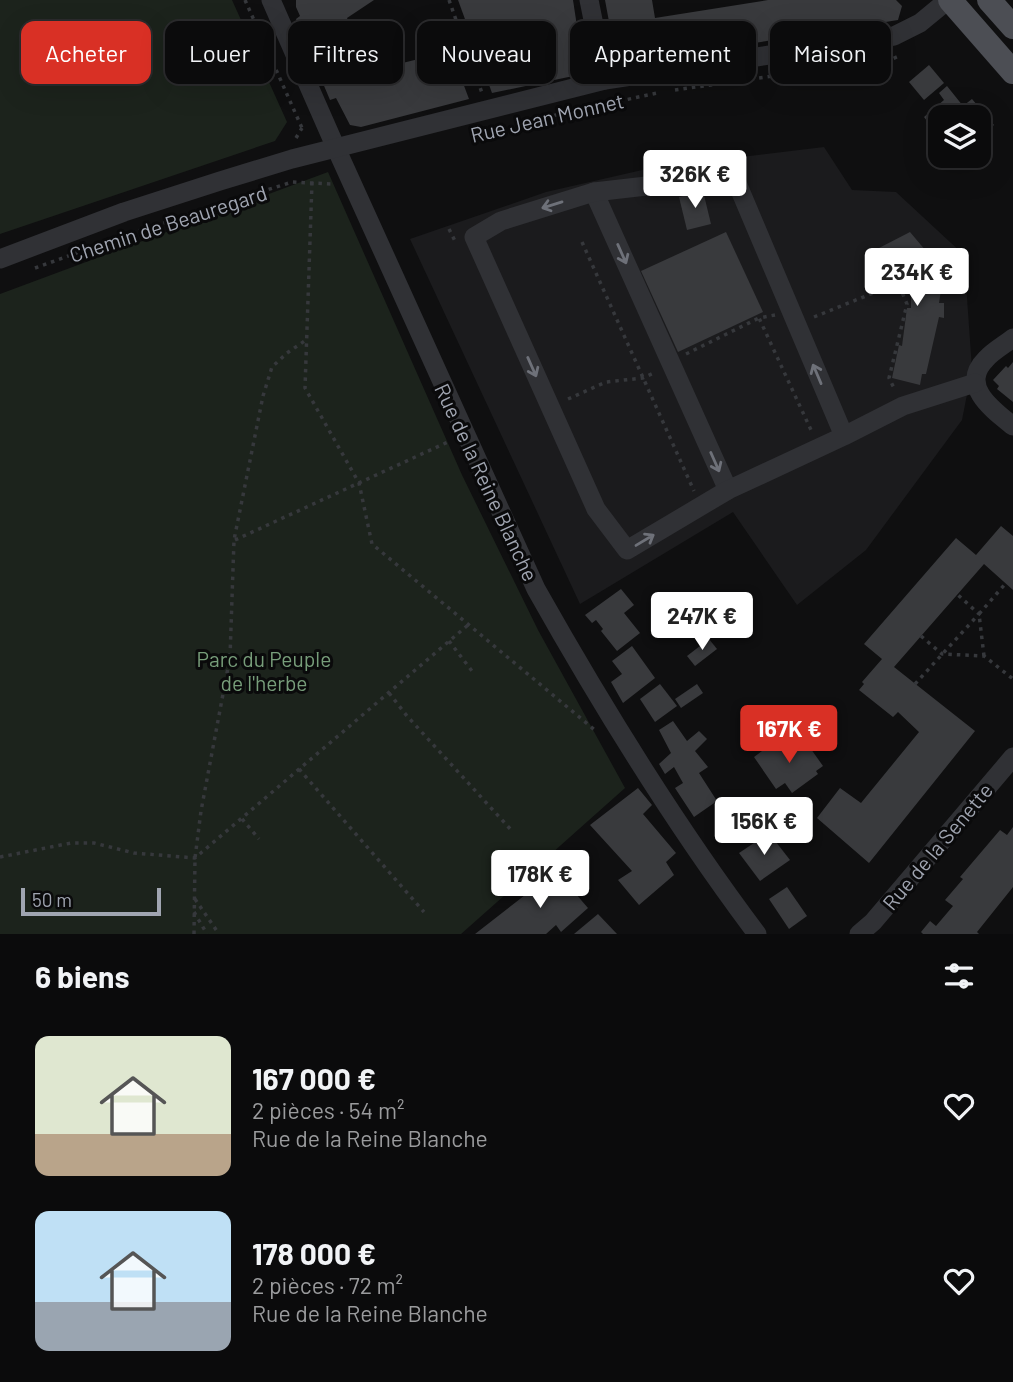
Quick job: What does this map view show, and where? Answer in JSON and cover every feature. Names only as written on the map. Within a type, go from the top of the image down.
[{"type":"main road","points":[[949,0],[1013,72]]},
{"type":"main road","points":[[989,0],[1013,12]]},
{"type":"main road","points":[[989,0],[1013,27]]},
{"type":"street","name":"Rue de la Reine Blanche","points":[[271,0],[335,148],[536,589],[572,653],[676,820],[757,934]]},
{"type":"street","points":[[590,0],[594,21]]},
{"type":"street","name":"Rue Jean Monnet","points":[[756,57],[894,36],[920,23],[949,0]]},
{"type":"street","name":"Rue Jean Monnet","points":[[335,148],[589,84]]},
{"type":"street","name":"Chemin de Beauregard","points":[[0,259],[124,212],[335,148]]},
{"type":"street","points":[[844,436],[734,177],[594,192],[501,221],[474,237],[596,509],[628,550],[728,489],[844,436],[903,406],[975,383]]},
{"type":"street","points":[[594,192],[728,489]]},
{"type":"street","points":[[1013,338],[985,359],[976,372],[975,383],[983,401],[1013,426]]},
{"type":"street","name":"Rue de la Senette","points":[[859,934],[873,922],[1013,757]]},
{"type":"path","points":[[245,0],[302,128]]},
{"type":"path","points":[[449,0],[488,110]]},
{"type":"path","points":[[675,90],[892,59],[905,53]]},
{"type":"path","name":"Rue Jean Monnet","points":[[520,123],[662,92]]},
{"type":"path","name":"Chemin de Beauregard","points":[[24,272],[132,233],[292,182],[340,185]]},
{"type":"path","points":[[312,182],[305,388],[359,483],[372,544],[577,717],[602,733]]},
{"type":"path","points":[[582,242],[701,506]]},
{"type":"path","points":[[898,284],[907,304],[889,378],[903,406]]},
{"type":"path","points":[[684,359],[682,356],[759,318]]},
{"type":"path","points":[[194,934],[195,858],[201,811],[230,657],[234,540],[263,396],[272,367],[306,340]]},
{"type":"path","points":[[550,407],[606,382],[643,378]]},
{"type":"path","points":[[234,540],[448,442]]},
{"type":"path","points":[[915,684],[1006,583]]},
{"type":"path","points":[[958,595],[979,614],[985,656]]},
{"type":"path","points":[[0,857],[71,843],[94,843],[134,853],[195,858],[468,625]]},
{"type":"path","points":[[921,636],[943,654],[985,656],[1013,678]]},
{"type":"path","points":[[449,641],[472,671]]},
{"type":"path","points":[[389,693],[513,832]]},
{"type":"path","points":[[299,769],[424,912]]},
{"type":"path","points":[[242,818],[259,839]]},
{"type":"path","points":[[195,899],[219,934]]},
{"type":"path","points":[[194,912],[207,934]]},
{"type":"shaded area","points":[[824,147],[852,190],[896,192],[964,255],[972,369],[962,420],[866,550],[797,605],[733,512],[580,604],[410,239],[546,192],[651,168]]},
{"type":"green space","points":[[0,0],[232,0],[241,21],[165,21],[165,84],[270,84],[287,122],[275,141],[0,234]]},
{"type":"green space","name":"Parc du Peuple de l'herbe","points":[[328,172],[462,475],[538,630],[625,788],[461,934],[0,934],[0,294]]},
{"type":"building","points":[[296,0],[374,0],[347,18],[348,21],[297,21],[300,16]]},
{"type":"building","points":[[458,0],[573,0],[576,21],[570,21],[570,77],[556,80],[556,21],[466,21]]},
{"type":"building","points":[[605,0],[652,0],[655,18],[768,0],[896,0],[902,6],[898,20],[891,21],[770,21],[770,40],[756,43],[756,21],[609,21]]},
{"type":"building","points":[[417,59],[417,84],[463,84],[469,99],[361,127],[350,125],[336,98],[330,100],[323,84],[403,84],[403,63]]},
{"type":"building","points":[[929,65],[944,83],[924,100],[909,82]]},
{"type":"building","points":[[489,84],[535,84],[492,93]]},
{"type":"building","points":[[947,86],[962,105],[938,105],[944,100],[939,93]]},
{"type":"building","points":[[972,99],[977,105],[964,105]]},
{"type":"building","points":[[703,191],[711,224],[687,230],[679,197]]},
{"type":"building","points":[[726,232],[763,312],[678,352],[641,271]]},
{"type":"building","points":[[910,232],[926,251],[928,249],[935,262],[940,278],[939,303],[944,303],[944,318],[939,317],[926,374],[922,374],[920,385],[892,378],[899,345],[902,346],[907,308],[911,308],[911,290],[909,283],[903,285],[901,268],[906,265],[895,254],[879,248]]},
{"type":"building","points":[[1013,362],[1013,402],[997,389],[999,386],[993,380]]},
{"type":"building","points":[[1001,526],[1013,536],[1013,590],[984,564],[894,667],[975,731],[869,863],[817,818],[840,788],[861,803],[919,732],[898,712],[893,717],[859,690],[864,684],[862,682],[882,659],[864,644],[956,538],[976,555]]},
{"type":"building","points":[[621,589],[634,605],[624,613],[640,633],[617,651],[596,620],[592,623],[585,615]]},
{"type":"building","points":[[709,639],[717,649],[695,666],[687,656]]},
{"type":"building","points":[[632,646],[655,678],[623,703],[611,682],[622,674],[612,661]]},
{"type":"building","points":[[660,684],[677,706],[655,722],[640,699]]},
{"type":"building","points":[[697,684],[703,693],[681,708],[675,699]]},
{"type":"building","points":[[673,721],[687,741],[699,731],[707,739],[695,751],[708,767],[699,773],[717,801],[694,817],[675,788],[683,783],[674,767],[665,774],[659,764],[671,753],[659,730]]},
{"type":"building","points":[[781,737],[791,752],[806,742],[823,766],[816,771],[818,774],[792,793],[785,783],[776,789],[754,757]]},
{"type":"building","points":[[638,788],[652,805],[643,814],[676,853],[666,862],[674,875],[639,905],[618,880],[632,871],[590,825]]},
{"type":"building","points":[[1013,827],[1013,887],[977,932],[979,934],[923,934],[921,932],[930,921],[936,926],[953,906],[945,900],[963,879],[960,877],[1000,830],[1007,835]]},
{"type":"building","points":[[769,833],[790,860],[760,881],[739,853]]},
{"type":"building","points":[[556,871],[588,908],[561,932],[556,925],[546,934],[475,934]]},
{"type":"building","points":[[787,887],[807,916],[789,929],[769,899]]},
{"type":"building","points":[[598,914],[617,934],[574,934]]}]
